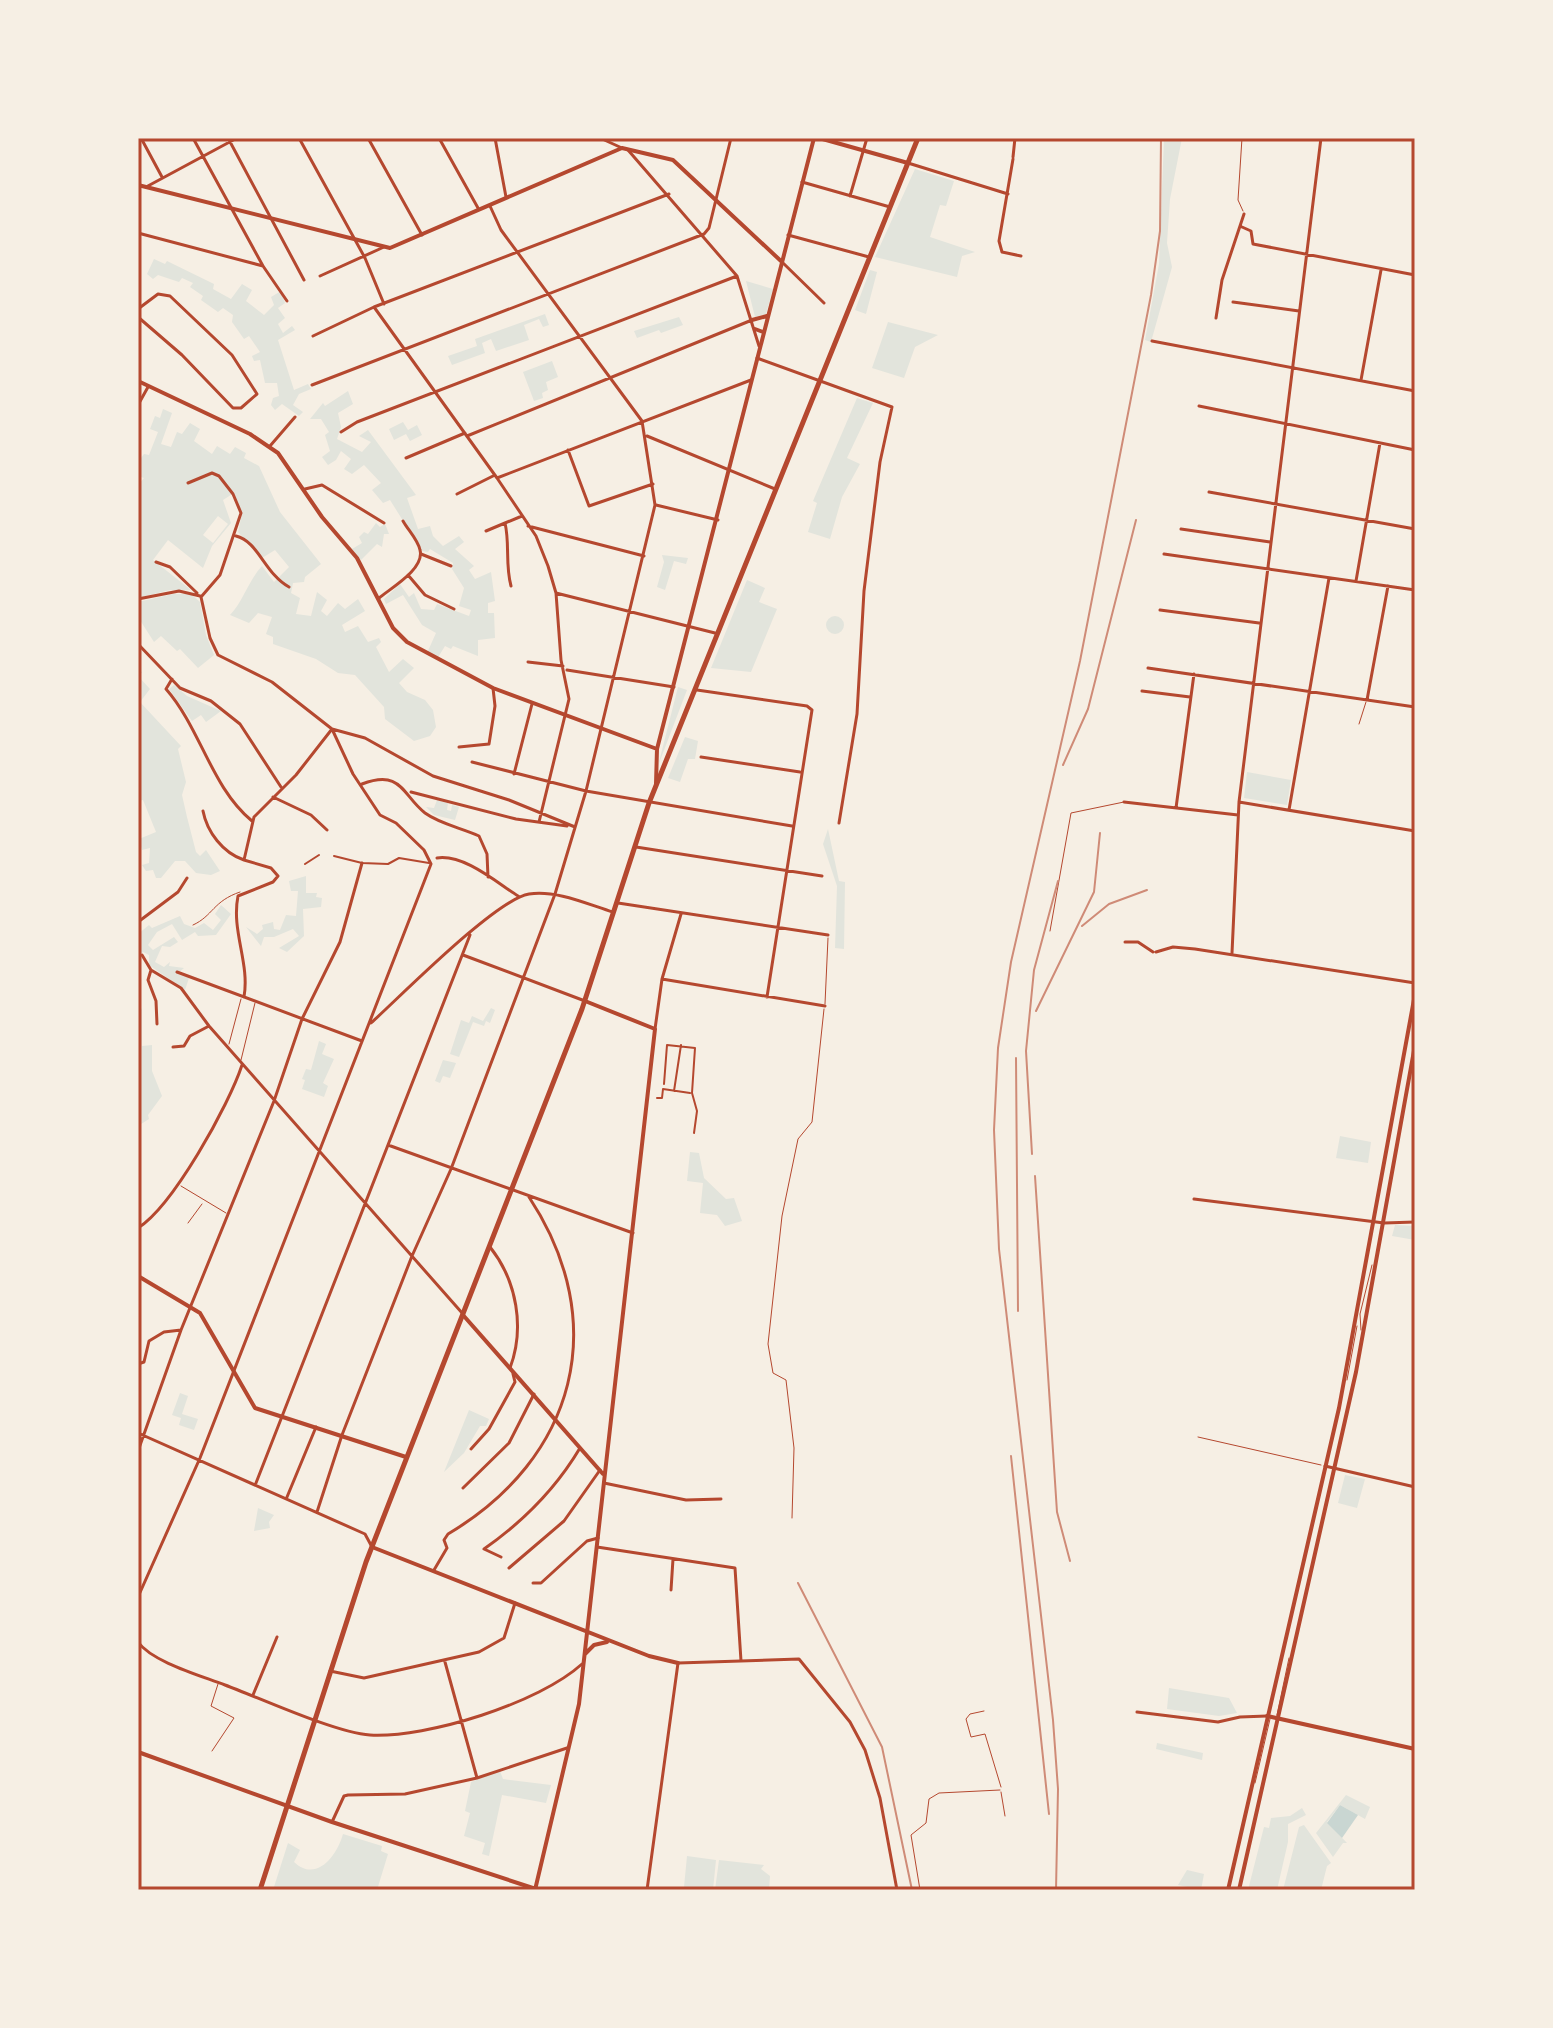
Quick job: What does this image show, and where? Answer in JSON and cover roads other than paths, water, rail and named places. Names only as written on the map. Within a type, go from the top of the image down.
[{"type":"main road","points":[[260,1890],[372,1547],[585,1001],[649,803],[918,138]]},
{"type":"street","points":[[141,138],[162,178]]},
{"type":"street","points":[[193,138],[263,266],[287,301]]},
{"type":"street","points":[[146,187],[237,138]]},
{"type":"street","points":[[299,138],[365,258],[384,304]]},
{"type":"street","points":[[368,138],[422,235]]},
{"type":"street","points":[[439,138],[479,211]]},
{"type":"street","points":[[495,138],[506,199]]},
{"type":"street","points":[[600,138],[628,150],[673,160],[824,303]]},
{"type":"street","points":[[312,385],[704,234],[717,199],[731,138]]},
{"type":"street","points":[[656,785],[657,749],[718,520],[787,235],[817,138],[1008,194]]},
{"type":"street","points":[[850,196],[867,138]]},
{"type":"street","points":[[1015,138],[999,241],[1002,252],[1021,256]]},
{"type":"street","points":[[1232,953],[1239,802],[1321,138]]},
{"type":"street","points":[[229,140],[304,279]]},
{"type":"street","points":[[320,276],[622,148]]},
{"type":"street","points":[[628,150],[704,234],[737,276],[760,347]]},
{"type":"street","points":[[802,182],[890,207]]},
{"type":"street","points":[[138,185],[384,247]]},
{"type":"street","points":[[313,336],[374,307],[669,194]]},
{"type":"street","points":[[317,1512],[342,1435],[412,1256],[451,1169],[555,894],[586,791],[655,505],[647,436],[642,421],[518,253],[490,206]]},
{"type":"street","points":[[1216,318],[1222,280],[1244,214]]},
{"type":"street","points":[[1242,227],[1251,231],[1251,241],[1306,255],[1415,275]]},
{"type":"street","points":[[138,233],[263,266]]},
{"type":"street","points":[[787,235],[869,257]]},
{"type":"street","points":[[1360,381],[1381,270]]},
{"type":"street","points":[[341,432],[357,422],[737,276]]},
{"type":"street","points":[[138,309],[158,294],[167,294],[232,355],[258,391],[241,408],[233,408],[182,355],[138,317]]},
{"type":"street","points":[[1233,302],[1299,311]]},
{"type":"street","points":[[374,307],[496,476],[542,548],[556,593],[567,716],[539,822]]},
{"type":"street","points":[[406,458],[767,316]]},
{"type":"street","points":[[752,320],[764,330]]},
{"type":"street","points":[[755,329],[764,330]]},
{"type":"street","points":[[1152,341],[1415,391]]},
{"type":"street","points":[[757,358],[892,407],[880,462],[864,591],[857,714],[839,823]]},
{"type":"street","points":[[457,494],[496,476],[753,379]]},
{"type":"street","points":[[138,381],[270,446],[305,489],[322,517],[357,558],[393,628],[407,642],[493,688],[657,749]]},
{"type":"street","points":[[138,405],[148,387]]},
{"type":"street","points":[[1199,406],[1415,450]]},
{"type":"street","points":[[270,446],[295,417]]},
{"type":"street","points":[[647,436],[775,489]]},
{"type":"street","points":[[1356,581],[1380,443]]},
{"type":"street","points":[[568,450],[589,506],[653,484]]},
{"type":"street","points":[[188,483],[212,473],[219,476],[240,509],[236,536],[220,575],[200,596]]},
{"type":"street","points":[[305,489],[322,485],[384,523]]},
{"type":"street","points":[[1209,492],[1415,529]]},
{"type":"street","points":[[655,505],[718,520]]},
{"type":"street","points":[[486,531],[522,516]]},
{"type":"street","points":[[403,521],[421,554],[451,566]]},
{"type":"street","points":[[505,523],[509,538],[506,562],[511,586]]},
{"type":"street","points":[[528,526],[644,556]]},
{"type":"street","points":[[1181,529],[1270,542]]},
{"type":"street","points":[[236,536],[251,544],[272,577],[289,587]]},
{"type":"street","points":[[379,598],[408,575],[421,554]]},
{"type":"street","points":[[1164,554],[1415,590]]},
{"type":"street","points":[[156,562],[170,567],[200,596],[210,638],[218,655],[272,682],[332,729],[365,738],[433,776],[575,827]]},
{"type":"street","points":[[408,575],[425,595],[454,609]]},
{"type":"street","points":[[1289,810],[1329,577]]},
{"type":"street","points":[[1367,700],[1388,586]]},
{"type":"street","points":[[138,599],[165,592],[200,596]]},
{"type":"street","points":[[556,593],[716,634]]},
{"type":"street","points":[[1160,610],[1260,623]]},
{"type":"street","points":[[138,644],[180,688],[227,711],[240,724],[281,787]]},
{"type":"street","points":[[528,662],[674,687]]},
{"type":"street","points":[[1148,668],[1415,707]]},
{"type":"street","points":[[1176,808],[1194,674]]},
{"type":"street","points":[[172,679],[166,689],[189,718],[222,787],[252,821]]},
{"type":"street","points":[[459,747],[489,744],[495,706],[493,688]]},
{"type":"street","points":[[693,689],[811,708],[767,997]]},
{"type":"street","points":[[1142,691],[1191,697]]},
{"type":"street","points":[[514,774],[532,704]]},
{"type":"street","points":[[138,1597],[200,1458],[431,864],[424,850],[396,823],[380,815],[332,729]]},
{"type":"street","points":[[244,860],[252,821],[332,729]]},
{"type":"street","points":[[701,757],[800,772]]},
{"type":"street","points":[[472,762],[586,791],[792,826]]},
{"type":"street","points":[[362,784],[387,780],[409,792],[516,819],[575,827]]},
{"type":"street","points":[[409,792],[425,813],[479,836],[487,854],[488,877]]},
{"type":"street","points":[[273,797],[311,815],[327,830]]},
{"type":"street","points":[[1124,802],[1238,815]]},
{"type":"street","points":[[1239,802],[1415,831]]},
{"type":"street","points":[[203,811],[221,846],[244,860],[271,868],[278,876],[273,882],[240,892],[236,903],[238,939],[248,977],[243,996]]},
{"type":"street","points":[[634,846],[822,876]]},
{"type":"street","points":[[305,864],[319,855]]},
{"type":"street","points":[[334,856],[362,863],[388,864],[399,858],[431,864]]},
{"type":"street","points":[[437,858],[449,856],[519,897]]},
{"type":"street","points":[[138,1451],[181,1330],[274,1101],[302,1019],[337,950],[362,863]]},
{"type":"street","points":[[138,922],[178,892],[187,878]]},
{"type":"street","points":[[369,1025],[470,935],[519,897],[555,894],[613,912]]},
{"type":"street","points":[[616,903],[828,935]]},
{"type":"street","points":[[138,1752],[287,1807],[536,1889],[579,1704],[598,1538],[602,1472],[634,1233],[655,1029],[662,979],[681,914]]},
{"type":"street","points":[[256,1483],[470,935]]},
{"type":"street","points":[[1125,942],[1138,942],[1154,952],[1173,947],[1232,953],[1415,983]]},
{"type":"street","points":[[142,955],[151,970],[181,988],[209,1026],[274,1101],[602,1472]]},
{"type":"street","points":[[463,955],[655,1029]]},
{"type":"street","points":[[151,970],[148,980],[156,1001],[157,1024]]},
{"type":"street","points":[[177,972],[362,1041]]},
{"type":"street","points":[[662,979],[825,1006]]},
{"type":"street","points":[[1228,1890],[1342,1390],[1415,995]]},
{"type":"street","points":[[173,1047],[184,1046],[193,1034],[209,1026]]},
{"type":"street","points":[[664,1084],[667,1045],[695,1048],[692,1093],[697,1111],[694,1133]]},
{"type":"street","points":[[674,1091],[681,1045]]},
{"type":"street","points":[[1239,1890],[1292,1667],[1292,1652],[1362,1339],[1415,1045]]},
{"type":"street","points":[[138,1228],[163,1206],[223,1111],[242,1063]]},
{"type":"street","points":[[657,1098],[662,1098],[663,1089],[692,1093]]},
{"type":"street","points":[[388,1145],[634,1233]]},
{"type":"street","points":[[434,1570],[447,1548],[445,1537],[504,1493],[532,1462],[557,1421],[569,1380],[576,1336],[561,1258],[529,1197]]},
{"type":"street","points":[[1194,1199],[1384,1223],[1415,1222]]},
{"type":"street","points":[[471,1449],[489,1429],[515,1382],[510,1367],[519,1333],[515,1299],[509,1276],[490,1247]]},
{"type":"street","points":[[138,1276],[191,1306],[207,1321],[251,1405],[406,1457]]},
{"type":"street","points":[[138,1364],[144,1362],[149,1341],[164,1332],[181,1330]]},
{"type":"street","points":[[463,1488],[509,1443],[534,1394]]},
{"type":"street","points":[[287,1497],[316,1427]]},
{"type":"street","points":[[138,1433],[365,1534],[372,1547],[611,1641],[678,1663],[799,1659],[850,1722],[865,1750],[880,1798],[897,1890]]},
{"type":"street","points":[[501,1557],[484,1549],[532,1512],[561,1478],[580,1448]]},
{"type":"street","points":[[1324,1466],[1415,1487]]},
{"type":"street","points":[[509,1568],[564,1521],[602,1472]]},
{"type":"street","points":[[603,1483],[674,1495],[686,1500],[721,1499]]},
{"type":"street","points":[[533,1583],[541,1583],[587,1541],[598,1538]]},
{"type":"street","points":[[597,1547],[735,1568],[741,1661]]},
{"type":"street","points":[[671,1590],[673,1559]]},
{"type":"street","points":[[330,1671],[364,1678],[445,1662],[499,1643],[504,1638],[515,1603]]},
{"type":"street","points":[[253,1695],[277,1637]]},
{"type":"street","points":[[583,1656],[594,1645],[611,1641]]},
{"type":"street","points":[[138,1645],[176,1667],[368,1735],[462,1721],[521,1700],[582,1664]]},
{"type":"street","points":[[138,1645],[138,1674]]},
{"type":"street","points":[[445,1662],[477,1778]]},
{"type":"street","points":[[647,1890],[678,1663]]},
{"type":"street","points":[[1137,1712],[1218,1722],[1240,1717],[1278,1718],[1415,1749]]},
{"type":"street","points":[[138,1719],[138,1739]]},
{"type":"street","points":[[332,1822],[344,1796],[398,1796],[477,1778],[567,1748]]},
{"type":"lane","points":[[1242,138],[1238,200],[1244,214]]},
{"type":"lane","points":[[1359,724],[1367,700]]},
{"type":"lane","points":[[1050,931],[1071,813],[1124,802]]},
{"type":"lane","points":[[193,925],[219,900],[240,892]]},
{"type":"lane","points":[[792,1518],[794,1448],[786,1380],[773,1373],[768,1344],[782,1216],[798,1139],[812,1122],[825,1006],[828,935]]},
{"type":"lane","points":[[228,1047],[243,996]]},
{"type":"lane","points":[[242,1063],[256,1002]]},
{"type":"lane","points":[[181,1186],[229,1214]]},
{"type":"lane","points":[[188,1223],[204,1202]]},
{"type":"lane","points":[[1198,1437],[1324,1466]]},
{"type":"lane","points":[[212,1751],[234,1718],[211,1706],[218,1682]]},
{"type":"lane","points":[[984,1711],[970,1714],[966,1719],[971,1737],[985,1734],[1005,1816]]},
{"type":"lane","points":[[920,1890],[911,1835],[926,1823],[929,1799],[939,1793],[1000,1790]]},
{"type":"railway","points":[[1056,1890],[1058,1789],[1053,1720],[999,1249],[994,1130],[998,1048],[1011,962],[1080,661],[1151,295],[1160,231],[1161,138]]},
{"type":"railway","points":[[1063,765],[1088,709],[1136,520]]},
{"type":"railway","points":[[1036,1011],[1094,892],[1100,833]]},
{"type":"railway","points":[[1032,1154],[1026,1051],[1034,970],[1058,881]]},
{"type":"railway","points":[[1082,926],[1109,904],[1147,890]]},
{"type":"railway","points":[[1016,1058],[1018,1311]]},
{"type":"railway","points":[[1035,1176],[1057,1512],[1070,1561]]},
{"type":"railway","points":[[1011,1456],[1049,1814]]},
{"type":"railway","points":[[798,1583],[882,1747],[912,1890]]}]
